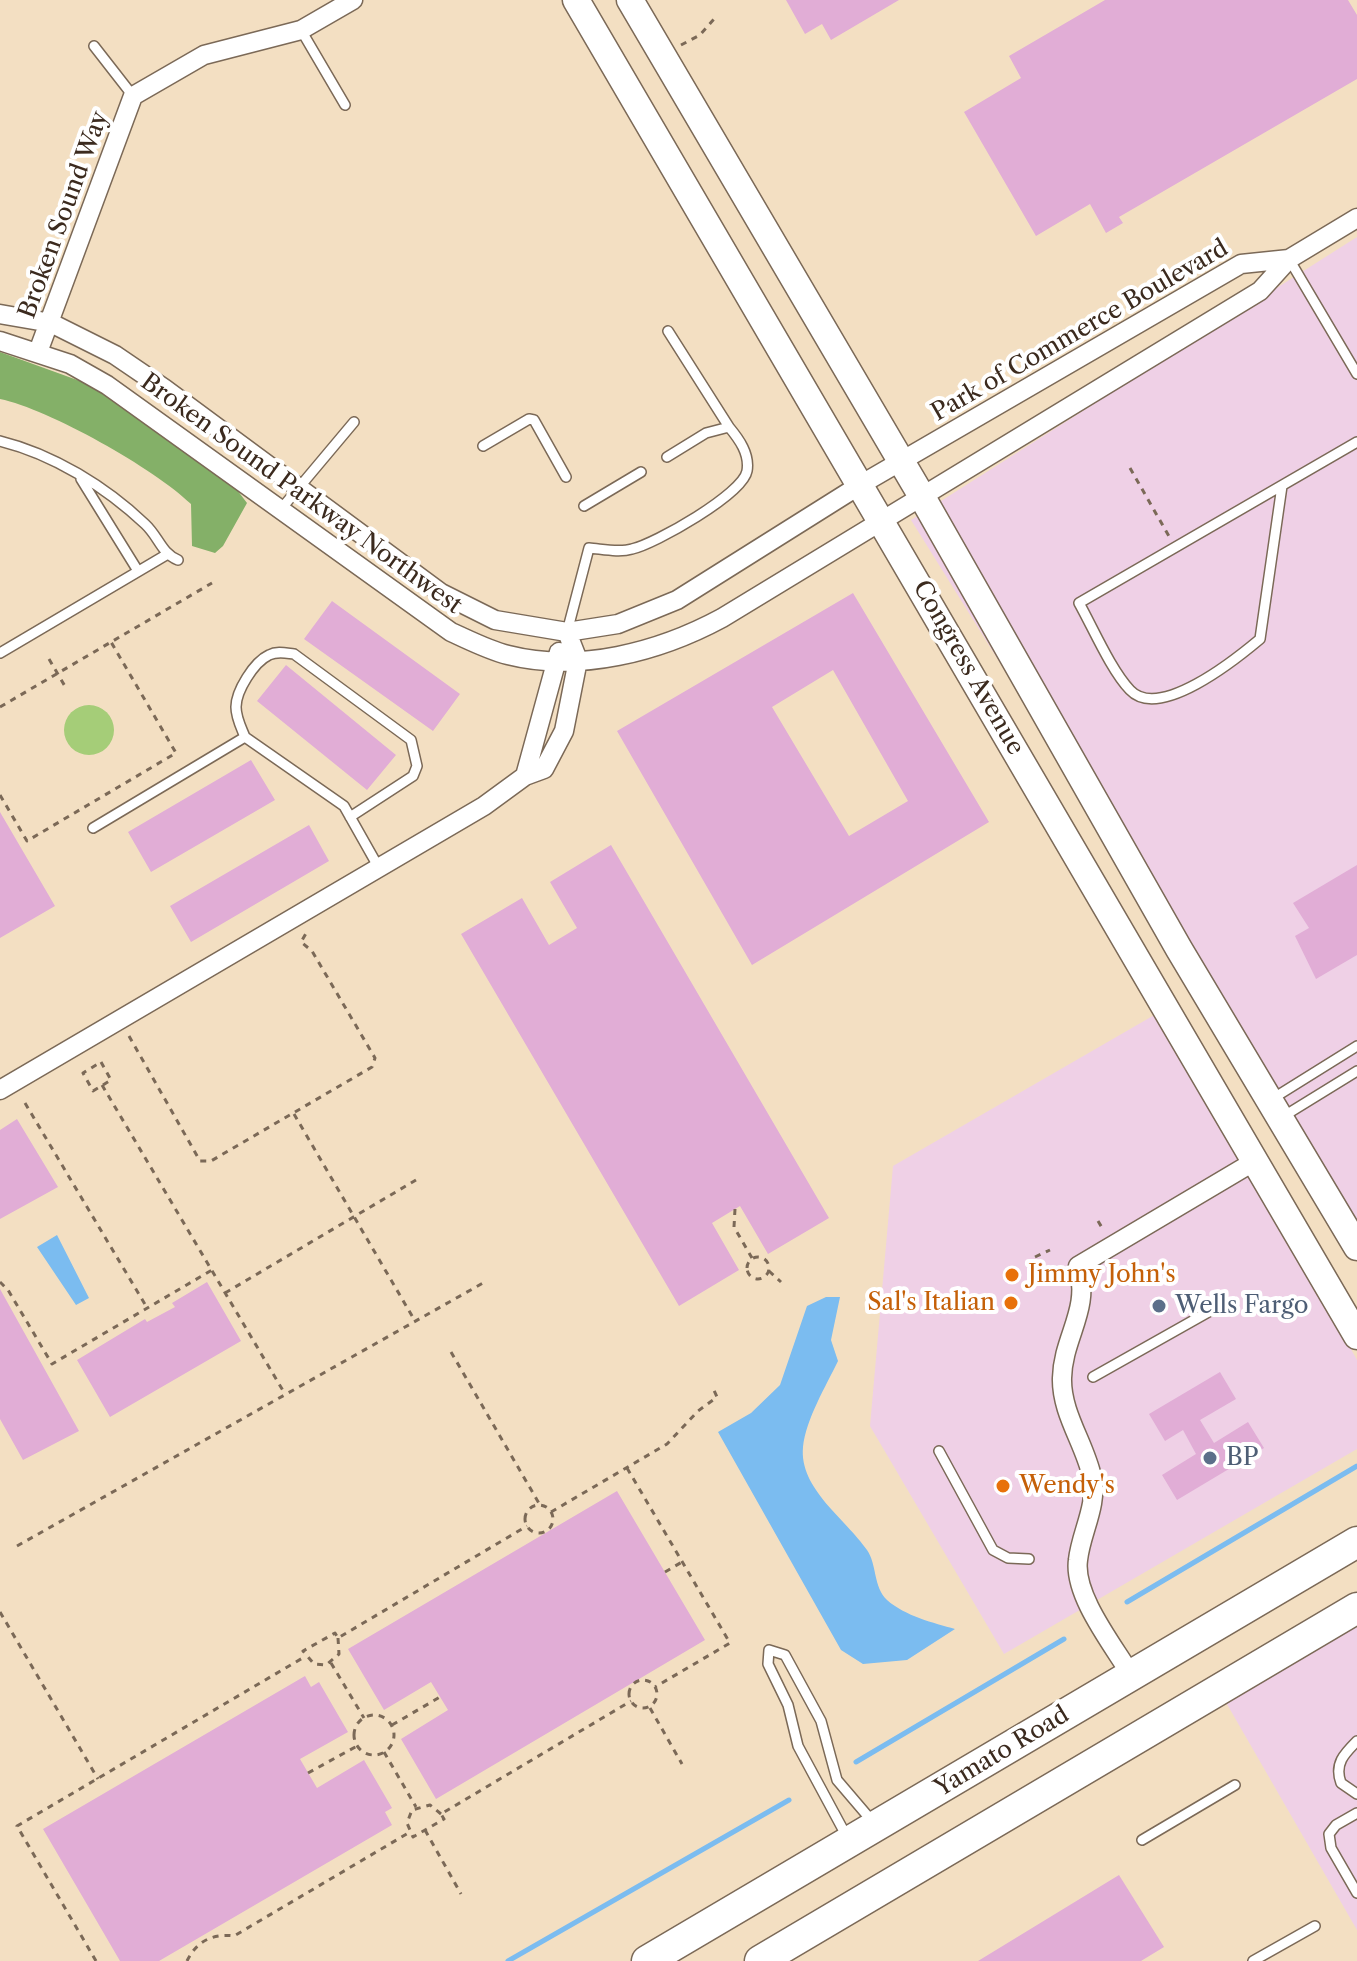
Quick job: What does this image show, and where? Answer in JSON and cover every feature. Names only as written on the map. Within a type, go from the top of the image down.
[{"type":"main road","name":"Congress Avenue","points":[[576,0],[1357,1336]]},
{"type":"main road","name":"Congress Avenue","points":[[630,0],[921,495],[1179,949],[1357,1247]]},
{"type":"main road","name":"Yamato Road","points":[[647,1961],[1357,1542]]},
{"type":"main road","points":[[760,1961],[1357,1608]]},
{"type":"street","name":"Broken Sound Way","points":[[38,352],[133,96],[204,55],[301,30],[353,0]]},
{"type":"street","name":"Park of Commerce Boulevard","points":[[882,521],[1260,291],[1289,259],[1357,218]]},
{"type":"street","name":"Park of Commerce Boulevard","points":[[860,485],[1241,264],[1289,259]]},
{"type":"street","name":"Broken Sound Parkway Northwest","points":[[0,314],[51,323],[115,355],[441,593],[495,620],[567,632],[618,624],[677,600],[860,485]]},
{"type":"street","name":"Broken Sound Parkway Northwest","points":[[0,341],[70,364],[107,385],[451,632],[506,654],[533,660],[578,660],[626,654],[694,632],[882,521]]},
{"type":"street","points":[[525,776],[556,659],[567,632]]},
{"type":"street","points":[[0,1090],[484,806],[525,776],[544,769],[564,731],[578,660],[567,632]]},
{"type":"street","points":[[1131,1675],[1078,1586],[1077,1562],[1095,1492],[1062,1395],[1063,1361],[1084,1287],[1078,1266],[1255,1161]]},
{"type":"lane","points":[[301,30],[345,105]]},
{"type":"lane","points":[[94,46],[133,96]]},
{"type":"lane","points":[[1289,259],[1357,374]]},
{"type":"lane","points":[[567,632],[589,548],[629,550],[651,542],[739,487],[747,473],[747,458],[668,331]]},
{"type":"lane","points":[[483,446],[529,419],[534,420],[566,477]]},
{"type":"lane","points":[[281,509],[354,422]]},
{"type":"lane","points":[[667,457],[706,433],[729,427]]},
{"type":"lane","points":[[0,441],[26,448],[78,473],[144,523],[166,555],[178,560]]},
{"type":"lane","points":[[1282,486],[1260,639],[1201,681],[1166,698],[1142,699],[1129,689],[1079,603],[1357,442]]},
{"type":"lane","points":[[584,506],[641,472]]},
{"type":"lane","points":[[78,473],[138,571]]},
{"type":"lane","points":[[0,653],[166,555]]},
{"type":"lane","points":[[350,817],[413,776],[417,766],[411,740],[294,654],[279,652],[261,661],[237,696],[237,717],[245,737],[344,806],[350,817],[379,868]]},
{"type":"lane","points":[[93,828],[245,737]]},
{"type":"lane","points":[[1276,1109],[1357,1046]]},
{"type":"lane","points":[[1276,1109],[1357,1071]]},
{"type":"lane","points":[[1093,1377],[1219,1306]]},
{"type":"lane","points":[[939,1451],[993,1550],[1008,1558],[1029,1559]]},
{"type":"lane","points":[[850,1843],[798,1746],[788,1705],[768,1664],[769,1650],[785,1655],[821,1721],[837,1780],[850,1800],[877,1826]]},
{"type":"lane","points":[[1357,1741],[1343,1755],[1338,1767],[1341,1783],[1357,1794]]},
{"type":"lane","points":[[1142,1840],[1235,1785]]},
{"type":"lane","points":[[1357,1813],[1336,1825],[1329,1834],[1331,1848],[1357,1893]]},
{"type":"lane","points":[[1253,1961],[1315,1926]]},
{"type":"path","points":[[677,48],[700,35],[715,18]]},
{"type":"path","points":[[1130,468],[1175,548]]},
{"type":"path","points":[[0,707],[212,583]]},
{"type":"path","points":[[0,795],[27,841],[176,753],[111,642]]},
{"type":"path","points":[[49,659],[66,688]]},
{"type":"path","points":[[129,1036],[200,1161],[211,1161],[372,1067],[375,1058],[312,951],[301,942],[311,926]]},
{"type":"path","points":[[101,1062],[111,1080],[102,1085],[93,1091],[83,1073],[101,1062]]},
{"type":"path","points":[[102,1085],[285,1394]]},
{"type":"path","points":[[25,1103],[147,1307]]},
{"type":"path","points":[[294,1113],[415,1321]]},
{"type":"path","points":[[225,1293],[416,1180]]},
{"type":"path","points":[[735,1209],[734,1227],[752,1258]]},
{"type":"path","points":[[1098,1221],[1105,1232]]},
{"type":"path","points":[[1035,1257],[1050,1250]]},
{"type":"path","points":[[752,1258],[746,1269],[750,1277],[763,1278],[769,1271]]},
{"type":"path","points":[[752,1258],[765,1259],[769,1271],[781,1282]]},
{"type":"path","points":[[0,1282],[52,1364],[212,1270]]},
{"type":"path","points":[[17,1546],[483,1283]]},
{"type":"path","points":[[451,1352],[540,1505],[551,1512],[553,1521],[545,1532],[535,1532],[527,1526],[526,1514],[532,1507],[540,1505]]},
{"type":"path","points":[[551,1512],[667,1444],[698,1411],[717,1397],[712,1386]]},
{"type":"path","points":[[627,1468],[730,1643],[655,1687]]},
{"type":"path","points":[[338,1638],[527,1526]]},
{"type":"path","points":[[665,1572],[682,1562]]},
{"type":"path","points":[[0,1612],[98,1779]]},
{"type":"path","points":[[335,1633],[338,1638],[339,1654],[331,1663],[314,1664],[303,1651],[335,1633]]},
{"type":"path","points":[[96,1961],[17,1826],[306,1656]]},
{"type":"path","points":[[331,1663],[364,1718]]},
{"type":"path","points":[[636,1682],[649,1682],[655,1687],[657,1696],[649,1707],[639,1708],[631,1701],[629,1693],[636,1682]]},
{"type":"path","points":[[392,1725],[440,1697]]},
{"type":"path","points":[[441,1814],[631,1701]]},
{"type":"path","points":[[649,1707],[682,1764]]},
{"type":"path","points":[[379,1716],[392,1725],[394,1737],[384,1752],[372,1755],[357,1746],[355,1730],[364,1718],[379,1716]]},
{"type":"path","points":[[308,1773],[357,1746]]},
{"type":"path","points":[[384,1752],[416,1807]]},
{"type":"path","points":[[430,1805],[444,1819],[413,1837],[408,1818],[416,1807],[430,1805]]},
{"type":"path","points":[[425,1830],[461,1894]]},
{"type":"path","points":[[187,1961],[201,1942],[220,1935],[234,1936],[410,1832]]},
{"type":"shaded area","points":[[1357,237],[1357,1236],[911,520]]},
{"type":"shaded area","points":[[1163,1010],[1357,1360],[1357,1449],[1004,1654],[870,1426],[893,1166]]},
{"type":"shaded area","points":[[1357,1620],[1357,1930],[1224,1699]]},
{"type":"green space","points":[[0,352],[91,385],[225,474],[247,503],[223,546],[215,553],[192,546],[191,504],[153,474],[72,427],[0,399]]},
{"type":"green space","points":[[89,705],[107,712],[114,730],[107,748],[89,755],[71,748],[64,730],[71,712]]},
{"type":"water","points":[[57,1235],[89,1298],[76,1305],[37,1247]]},
{"type":"water","points":[[826,1297],[840,1297],[831,1340],[838,1361],[808,1425],[803,1447],[804,1462],[816,1490],[867,1550],[879,1589],[887,1600],[911,1615],[955,1629],[907,1660],[863,1664],[841,1650],[718,1432],[751,1413],[780,1385],[807,1306]]},
{"type":"building","points":[[786,0],[899,0],[831,40],[822,24],[805,34]]},
{"type":"building","points":[[1105,0],[1348,0],[1357,15],[1357,79],[1119,217],[1123,223],[1106,233],[1090,204],[1036,236],[964,112],[1021,78],[1009,56]]},
{"type":"building","points":[[853,593],[989,822],[752,965],[617,731]],"holes":[[[833,670],[908,801],[849,836],[772,707]]]},
{"type":"building","points":[[332,601],[460,694],[433,731],[304,639]]},
{"type":"building","points":[[286,665],[396,755],[367,790],[257,701]]},
{"type":"building","points":[[251,760],[275,800],[151,872],[128,832]]},
{"type":"building","points":[[0,812],[55,906],[0,938]]},
{"type":"building","points":[[309,825],[329,861],[191,942],[170,906]]},
{"type":"building","points":[[611,845],[829,1218],[768,1254],[740,1206],[712,1223],[739,1270],[679,1306],[461,934],[522,898],[549,945],[577,928],[550,882]]},
{"type":"building","points":[[1357,865],[1357,955],[1316,979],[1295,936],[1309,928],[1293,903]]},
{"type":"building","points":[[17,1119],[58,1187],[0,1219],[0,1130]]},
{"type":"building","points":[[207,1282],[241,1341],[110,1417],[77,1360],[145,1319],[147,1322],[175,1307],[172,1303]]},
{"type":"building","points":[[0,1289],[79,1431],[23,1460],[0,1419]]},
{"type":"building","points":[[1220,1372],[1236,1399],[1200,1420],[1214,1443],[1248,1422],[1264,1448],[1177,1500],[1162,1475],[1196,1454],[1183,1430],[1165,1441],[1149,1414]]},
{"type":"building","points":[[617,1491],[705,1640],[436,1799],[401,1739],[448,1710],[431,1682],[384,1710],[348,1649]]},
{"type":"building","points":[[305,1676],[311,1687],[319,1682],[348,1732],[300,1759],[317,1788],[364,1760],[392,1808],[385,1812],[392,1825],[159,1961],[120,1961],[43,1829]]},
{"type":"building","points":[[1119,1875],[1164,1947],[1141,1961],[978,1961]]},
{"type":"waterway","points":[[1127,1602],[1357,1466]]},
{"type":"waterway","points":[[856,1762],[1064,1639]]},
{"type":"waterway","points":[[508,1961],[789,1800]]},
{"type":"place","name":"Jimmy John's","points":[[1012,1275]]},
{"type":"place","name":"Sal's Italian","points":[[1011,1303]]},
{"type":"place","name":"Wells Fargo","points":[[1159,1306]]},
{"type":"place","name":"BP","points":[[1210,1458]]},
{"type":"place","name":"Wendy's","points":[[1003,1486]]}]
